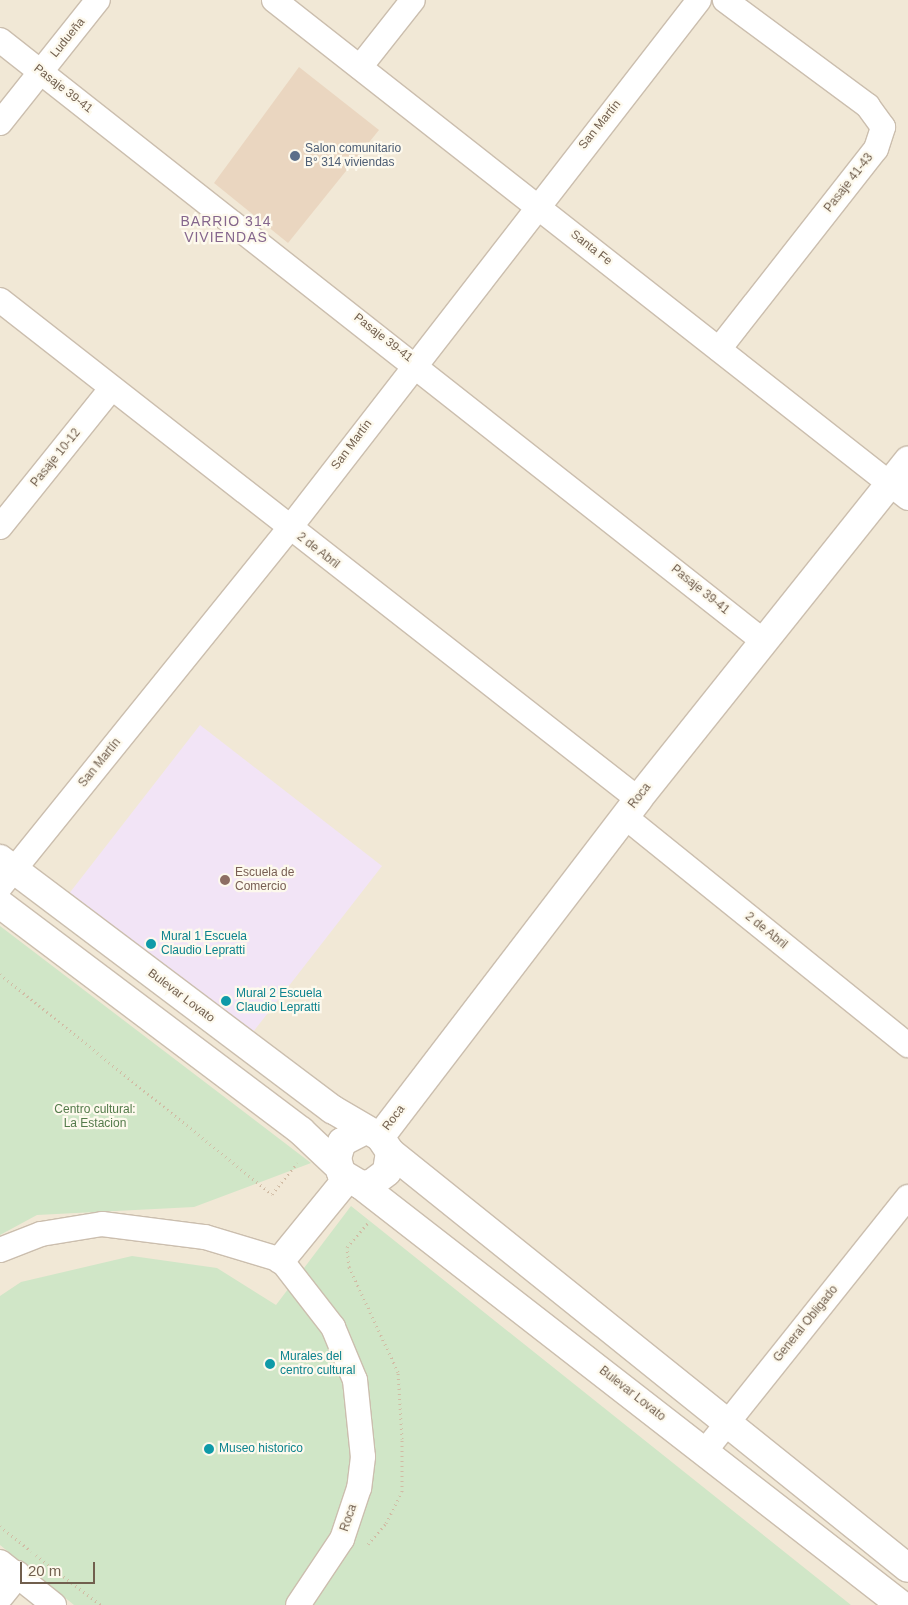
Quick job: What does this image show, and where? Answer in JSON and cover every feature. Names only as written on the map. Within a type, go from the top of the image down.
[{"type":"main road","name":"Roca","points":[[281,1260],[348,1177],[342,1142],[378,1140],[631,808],[762,640],[899,491],[908,461]]},
{"type":"main road","name":"Bulevar Lovato","points":[[5,872],[378,1140],[908,1568]]},
{"type":"main road","name":"Bulevar Lovato","points":[[0,904],[301,1131],[348,1177],[705,1451],[901,1605]]},
{"type":"main road","name":"Roca","points":[[348,1177],[380,1179],[390,1162],[378,1140]]},
{"type":"main road","points":[[0,1596],[8,1568]]},
{"type":"street","name":"Ludueña","points":[[0,123],[98,0]]},
{"type":"street","name":"Santa Fe","points":[[274,0],[899,491]]},
{"type":"street","points":[[360,67],[413,0]]},
{"type":"street","name":"San Martín","points":[[5,872],[289,529],[414,362],[699,0]]},
{"type":"street","name":"Pasaje 41-43","points":[[719,349],[876,149],[883,127],[868,106],[725,0]]},
{"type":"street","name":"Pasaje 39-41","points":[[0,40],[414,362],[762,640]]},
{"type":"street","name":"2 de Abril","points":[[0,300],[289,529],[631,808],[908,1045]]},
{"type":"street","name":"Pasaje 10-12","points":[[0,527],[111,389]]},
{"type":"street","name":"General Obligado","points":[[705,1451],[908,1197]]},
{"type":"street","points":[[0,1250],[41,1234],[102,1224],[205,1236],[281,1260]]},
{"type":"street","name":"Roca","points":[[281,1260],[333,1327],[355,1380],[363,1457],[359,1488],[342,1539],[298,1605]]},
{"type":"street","points":[[8,1568],[54,1605]]},
{"type":"path","points":[[0,974],[272,1194],[299,1161]]},
{"type":"path","points":[[372,1217],[347,1248],[355,1287],[380,1330],[398,1372],[402,1492],[386,1523]]},
{"type":"path","points":[[0,1526],[101,1605]]},
{"type":"shaded area","points":[[0,0],[908,0],[908,1605],[0,1605]]},
{"type":"shaded area","name":"Escuela de Comercio","points":[[200,725],[382,866],[250,1036],[68,895]]},
{"type":"green space","name":"Centro cultural: La Estacion","points":[[0,926],[311,1163],[194,1207],[37,1215],[0,1235]]},
{"type":"green space","points":[[351,1206],[851,1605],[74,1605],[0,1545],[0,1296],[21,1282],[132,1256],[217,1268],[276,1305]]},
{"type":"building","name":"Salon comunitario B° 314 viviendas","points":[[299,67],[379,130],[288,243],[214,183]]},
{"type":"place","name":"Salon comunitario B° 314 viviendas","points":[[295,156]]},
{"type":"place","name":"Escuela de Comercio","points":[[225,880]]},
{"type":"place","name":"Mural 1 Escuela Claudio Lepratti","points":[[151,944]]},
{"type":"place","name":"Mural 2 Escuela Claudio Lepratti","points":[[226,1001]]},
{"type":"place","name":"Murales del centro cultural","points":[[270,1364]]},
{"type":"place","name":"Museo historico","points":[[209,1449]]},
{"type":"district","name":"BARRIO 314 VIVIENDAS","points":[[226,230]]}]
